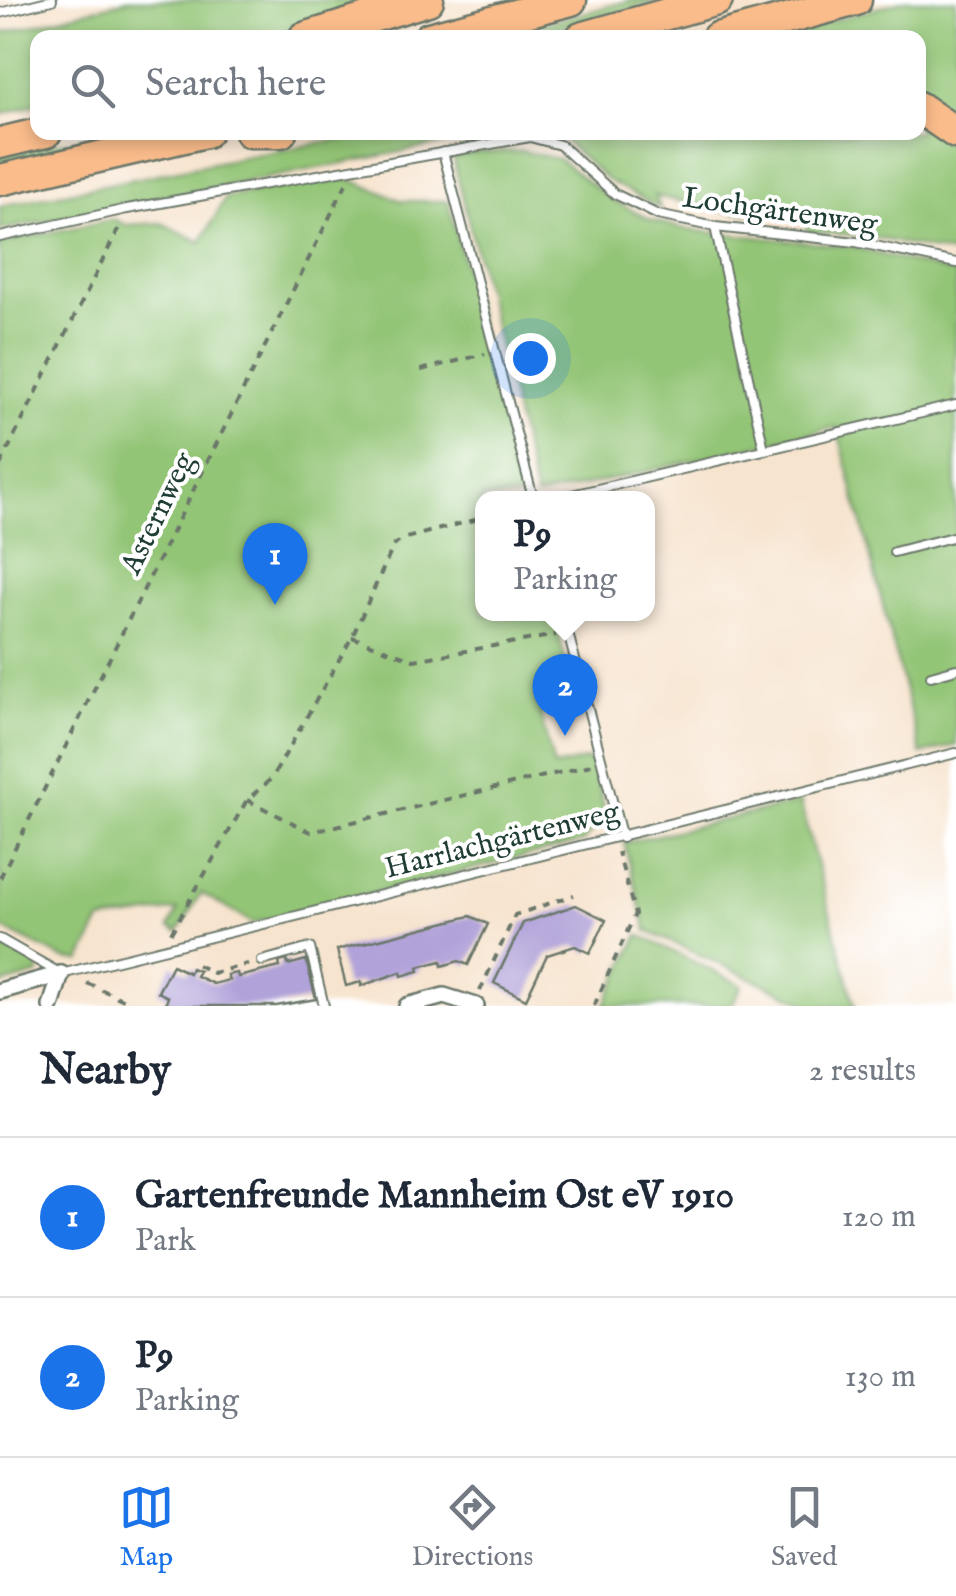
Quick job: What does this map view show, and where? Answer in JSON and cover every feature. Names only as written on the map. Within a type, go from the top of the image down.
[{"type":"highway","points":[[330,30],[428,0]]},
{"type":"highway","points":[[459,30],[571,0]]},
{"type":"highway","points":[[610,30],[717,0]]},
{"type":"highway","points":[[746,30],[856,0]]},
{"type":"highway","points":[[926,112],[956,133]]},
{"type":"highway","points":[[0,143],[30,136]]},
{"type":"highway","points":[[0,180],[172,140]]},
{"type":"street","points":[[52,1006],[61,974]]},
{"type":"street","name":"Harrlachgärtenweg","points":[[0,990],[61,974]]},
{"type":"street","points":[[407,1006],[444,996],[475,1005]]},
{"type":"lane","points":[[0,13],[52,0]]},
{"type":"lane","name":"Lochgärtenweg","points":[[0,237],[128,209],[513,140]]},
{"type":"lane","name":"Lochgärtenweg","points":[[541,140],[560,145],[616,194],[658,215],[715,228],[856,242],[956,263]]},
{"type":"lane","points":[[443,152],[531,491]]},
{"type":"lane","points":[[715,228],[764,449]]},
{"type":"lane","points":[[588,491],[956,405]]},
{"type":"lane","points":[[894,552],[956,536]]},
{"type":"lane","points":[[565,621],[622,838]]},
{"type":"lane","points":[[931,676],[956,670]]},
{"type":"lane","name":"Harrlachgärtenweg","points":[[61,974],[956,754]]},
{"type":"lane","points":[[0,939],[61,974]]},
{"type":"lane","points":[[262,961],[310,948],[324,1006]]},
{"type":"path","name":"Asternweg","points":[[0,878],[352,168]]},
{"type":"path","points":[[0,465],[128,209]]},
{"type":"path","points":[[421,370],[495,352]]},
{"type":"path","points":[[162,950],[247,800],[272,778],[352,637],[394,545],[406,538],[475,520]]},
{"type":"path","points":[[352,637],[414,660],[568,632]]},
{"type":"path","points":[[247,800],[311,832],[602,762]]},
{"type":"path","points":[[594,1006],[635,914],[618,852],[622,838]]},
{"type":"path","points":[[475,1005],[515,916],[574,896]]},
{"type":"path","points":[[197,964],[213,973],[262,961]]},
{"type":"path","points":[[61,974],[137,1006]]},
{"type":"green space","points":[[128,0],[382,0],[290,30],[30,30],[30,106],[0,115],[0,34]]},
{"type":"green space","points":[[632,0],[664,0],[550,30],[519,30]]},
{"type":"green space","points":[[905,0],[956,0],[956,122],[926,102],[926,30],[799,30]]},
{"type":"green space","points":[[926,126],[956,149],[956,255],[867,236],[809,232],[799,216],[734,212],[655,196],[660,208],[607,180],[563,140],[926,140]]},
{"type":"green space","points":[[72,140],[114,140],[0,166],[0,156]]},
{"type":"green space","points":[[338,140],[462,140],[0,230],[0,206]]},
{"type":"green space","points":[[522,151],[559,159],[610,199],[651,220],[689,230],[853,247],[956,274],[956,745],[921,754],[837,427],[562,491],[535,491],[453,158]]},
{"type":"green space","points":[[342,176],[402,201],[448,201],[521,491],[475,491],[475,621],[555,621],[577,703],[540,713],[554,767],[591,759],[606,814],[583,842],[253,923],[201,893],[178,932],[169,928],[178,910],[101,921],[81,961],[65,959],[0,927],[0,243],[114,219],[126,225],[161,223],[201,242],[226,197]]},
{"type":"green space","points":[[800,802],[855,1006],[813,1006],[647,931],[624,843]]},
{"type":"green space","points":[[639,935],[742,985],[732,1006],[604,1006]]},
{"type":"green space","points":[[0,945],[38,964],[39,974],[0,985]]},
{"type":"building","points":[[576,905],[606,920],[590,953],[575,946],[547,955],[526,999],[494,983],[523,923]]},
{"type":"building","points":[[470,916],[488,924],[468,965],[459,961],[442,966],[441,961],[402,976],[401,972],[361,986],[361,982],[346,986],[337,950]]},
{"type":"building","points":[[287,960],[288,965],[306,960],[316,999],[276,1006],[173,1006],[166,1003],[168,997],[158,992],[172,965],[189,973],[191,968],[199,971],[196,976],[213,984],[229,980],[227,975],[237,973],[238,977],[280,967],[279,962]]},
{"type":"place","name":"Gartenfreunde Mannheim Ost eV 1910","points":[[275,605]]},
{"type":"place","name":"P9","points":[[565,736]]}]
